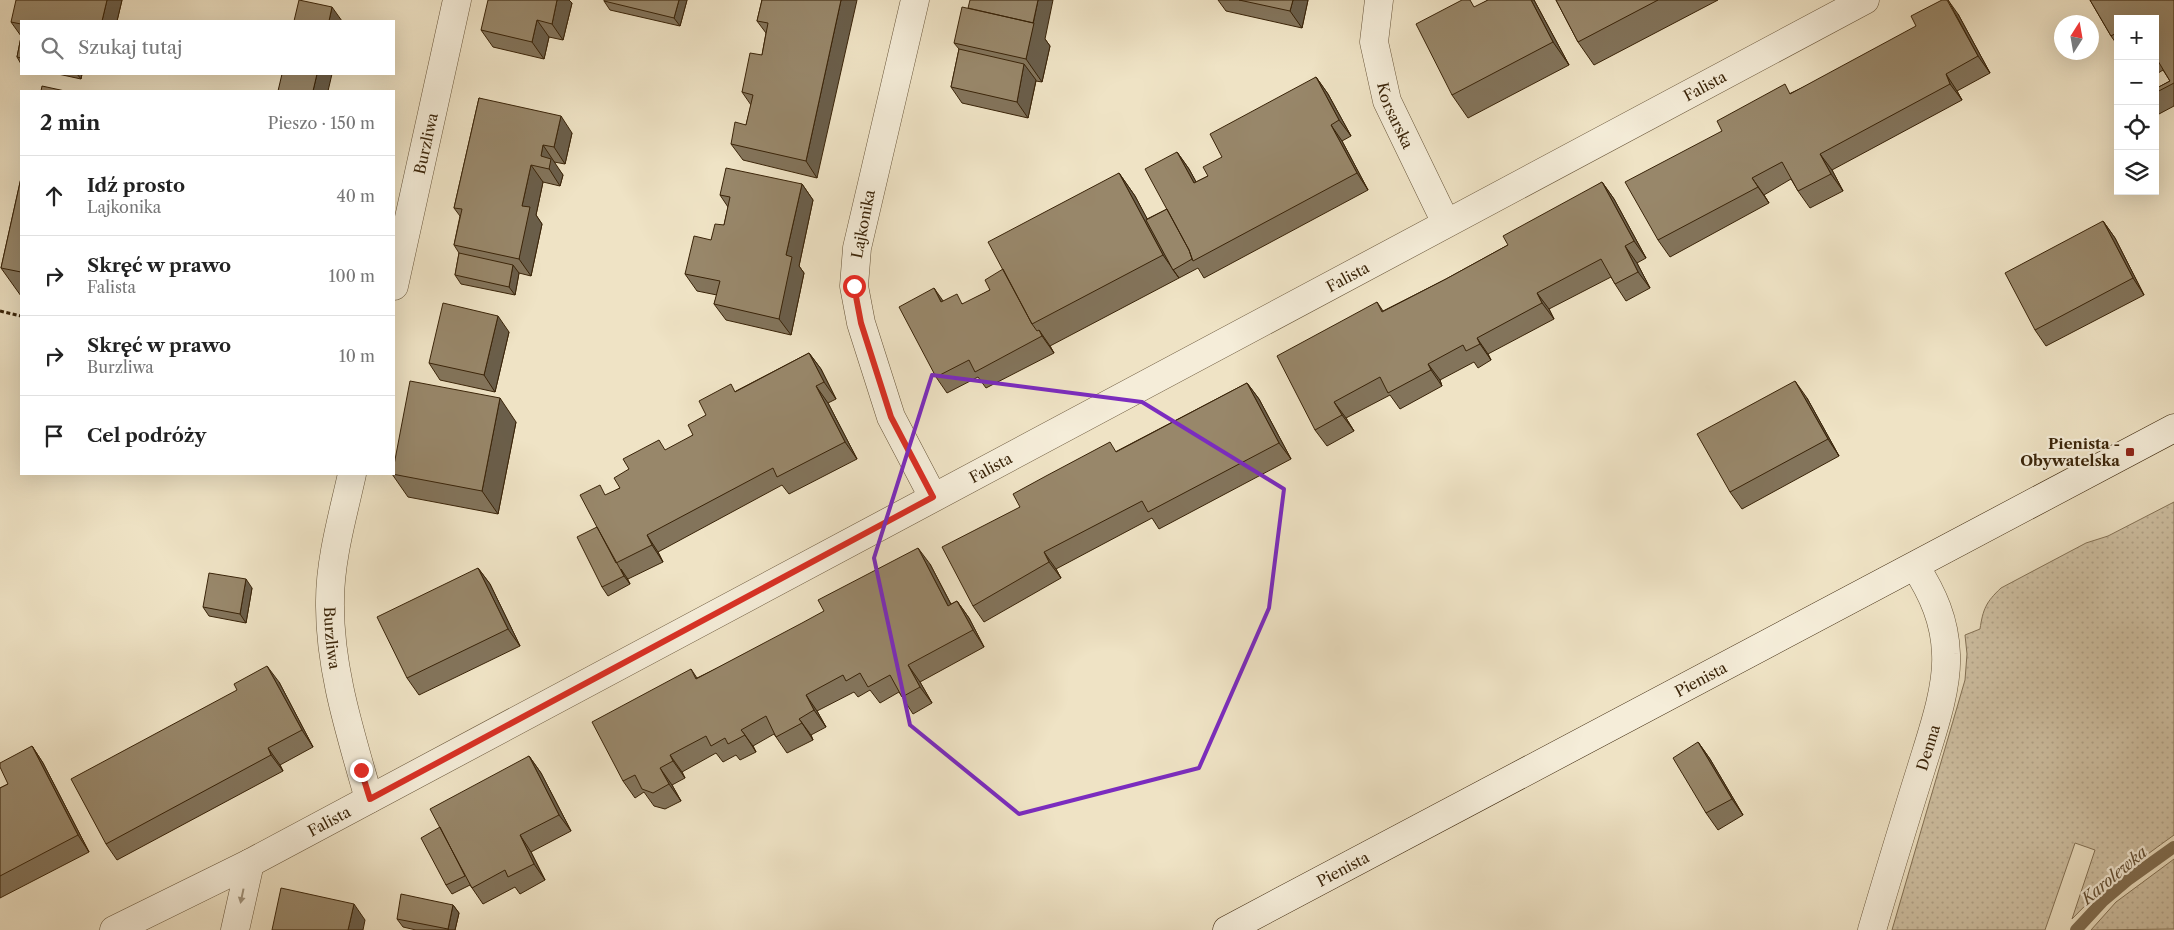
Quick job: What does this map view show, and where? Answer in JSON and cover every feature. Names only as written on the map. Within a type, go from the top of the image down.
[{"type":"street","name":"Burzliwa","points":[[395,281],[457,0]]},
{"type":"street","name":"Lajkonika","points":[[915,0],[857,248],[854,286],[861,323],[891,417],[933,497]]},
{"type":"street","name":"Korsarska","points":[[1379,0],[1374,42],[1387,100],[1446,224]]},
{"type":"street","name":"Falista","points":[[114,930],[250,863],[1865,0]]},
{"type":"street","name":"Pienista","points":[[1227,930],[2174,428]]},
{"type":"street","name":"Burzliwa","points":[[352,475],[334,562],[330,600],[331,625],[345,714],[370,799]]},
{"type":"street","name":"Denna","points":[[1872,930],[1929,743],[1946,667],[1945,643],[1940,615],[1929,588],[1916,566]]},
{"type":"street","points":[[235,930],[250,863]]},
{"type":"path","points":[[0,311],[20,316]]},
{"type":"highlighted area","points":[[932,375],[1142,402],[1284,489],[1269,608],[1199,768],[1019,814],[910,725],[874,558]]},
{"type":"shaded area","points":[[2174,502],[2174,835],[2108,885],[2072,919],[2095,850],[2075,843],[2045,930],[1892,930],[1965,680],[1967,654],[1965,635],[1980,629],[1986,606],[2001,588],[2086,543],[2108,536]]},
{"type":"shaded area","points":[[2174,859],[2174,929],[2091,930],[2116,902]]},
{"type":"building","points":[[16,0],[107,0],[102,20],[20,20],[20,24],[11,22]]},
{"type":"building","points":[[299,0],[332,7],[329,20],[294,20]]},
{"type":"building","points":[[488,0],[557,0],[552,24],[537,20],[532,42],[481,30]]},
{"type":"building","points":[[604,0],[679,0],[674,18]]},
{"type":"building","points":[[762,0],[841,0],[806,161],[731,144],[735,122],[746,125],[753,95],[742,92],[750,53],[762,55],[768,23],[757,21]]},
{"type":"building","points":[[970,0],[1038,0],[1033,23],[968,8]]},
{"type":"building","points":[[1239,0],[1293,0],[1290,11]]},
{"type":"building","points":[[1462,0],[1470,0],[1474,7],[1488,0],[1531,0],[1553,42],[1452,95],[1416,24]]},
{"type":"building","points":[[1556,0],[1658,0],[1578,42]]},
{"type":"building","points":[[1942,0],[1947,0],[1978,56],[1946,74],[1950,84],[1820,154],[1831,174],[1798,191],[1782,162],[1752,178],[1758,187],[1658,240],[1625,182],[1722,131],[1717,121],[1785,84],[1790,94],[1916,26],[1911,16]]},
{"type":"building","points":[[2090,0],[2174,0],[2174,83],[2159,91],[2159,87],[2170,81],[2159,63],[2159,15],[2114,15],[2114,34],[2111,36]]},
{"type":"building","points":[[962,7],[1034,23],[1026,59],[954,43]]},
{"type":"building","points":[[20,42],[20,58],[17,57]]},
{"type":"building","points":[[959,49],[1024,64],[1017,102],[951,87]]},
{"type":"building","points":[[282,75],[317,75],[313,90],[278,90]]},
{"type":"building","points":[[1316,77],[1339,120],[1331,125],[1357,173],[1193,261],[1189,250],[1145,169],[1177,152],[1194,183],[1208,176],[1203,167],[1222,157],[1210,134]]},
{"type":"building","points":[[42,86],[60,90],[41,90]]},
{"type":"building","points":[[479,98],[561,116],[554,147],[543,145],[541,156],[551,159],[549,169],[531,165],[522,206],[530,207],[519,259],[454,245],[462,209],[454,208]]},
{"type":"building","points":[[726,168],[802,184],[786,255],[792,257],[779,319],[714,304],[720,281],[685,274],[694,236],[711,240],[715,224],[724,225],[730,197],[720,195]]},
{"type":"building","points":[[1119,173],[1163,255],[1032,324],[988,242]]},
{"type":"building","points":[[20,182],[20,272],[1,268]]},
{"type":"building","points":[[1602,182],[1634,241],[1625,246],[1638,272],[1615,284],[1601,259],[1537,293],[1542,303],[1477,338],[1480,344],[1466,351],[1463,345],[1428,364],[1431,370],[1388,393],[1380,377],[1334,402],[1342,415],[1315,430],[1277,356],[1377,302],[1382,312],[1446,279],[1508,245],[1503,236]]},
{"type":"building","points":[[1167,209],[1192,259],[1173,270],[1146,220]]},
{"type":"building","points":[[2103,221],[2133,278],[2035,330],[2005,273]]},
{"type":"building","points":[[459,253],[513,265],[509,287],[455,275]]},
{"type":"building","points":[[1003,269],[1032,324],[1037,331],[1039,330],[1042,336],[975,372],[969,360],[936,377],[899,307],[934,288],[941,302],[957,294],[962,304],[990,290],[985,280]]},
{"type":"building","points":[[443,303],[498,316],[484,375],[429,363]]},
{"type":"building","points":[[809,353],[824,382],[816,386],[845,442],[777,477],[773,468],[647,535],[652,545],[616,563],[580,495],[600,485],[605,495],[620,488],[614,478],[629,469],[623,459],[659,440],[665,450],[693,435],[688,425],[706,415],[699,401],[731,384],[735,392]]},
{"type":"building","points":[[410,381],[500,398],[482,491],[395,475],[395,460]]},
{"type":"building","points":[[1795,381],[1828,439],[1730,492],[1697,434]]},
{"type":"building","points":[[1247,383],[1279,443],[1148,512],[1142,501],[1044,552],[1049,562],[973,606],[942,547],[1020,507],[1013,494],[1046,476],[1110,442],[1116,452]]},
{"type":"building","points":[[597,527],[624,576],[602,587],[577,537]]},
{"type":"building","points":[[918,548],[948,606],[957,601],[973,630],[908,665],[920,687],[902,697],[890,675],[868,687],[860,673],[846,681],[843,675],[806,695],[814,710],[799,719],[802,723],[776,737],[766,716],[741,730],[745,735],[728,744],[725,738],[711,746],[706,736],[670,755],[673,761],[660,768],[669,784],[653,793],[642,789],[635,775],[623,781],[592,722],[691,669],[696,679],[802,623],[824,611],[818,600]]},
{"type":"building","points":[[478,568],[508,629],[407,678],[377,617]]},
{"type":"building","points":[[209,573],[246,579],[240,614],[203,607]]},
{"type":"building","points":[[267,666],[302,730],[268,748],[271,755],[106,844],[71,779],[237,690],[234,684]]},
{"type":"building","points":[[1698,742],[1732,799],[1706,813],[1673,758]]},
{"type":"building","points":[[32,746],[78,835],[0,876],[0,788],[8,784],[0,763]]},
{"type":"building","points":[[529,756],[559,815],[520,835],[534,864],[508,877],[505,870],[472,888],[430,809]]},
{"type":"building","points":[[440,827],[465,876],[446,885],[421,838]]},
{"type":"building","points":[[281,888],[354,904],[348,930],[272,930]]},
{"type":"building","points":[[401,894],[453,905],[448,929],[397,919]]},
{"type":"waterway","name":"Karolewka","points":[[2076,930],[2103,901],[2129,879],[2174,847]]},
{"type":"place","name":"Pienista - Obywatelska","points":[[2130,452]]},
{"type":"route","points":[[361,770],[370,799],[933,497],[891,417],[861,323],[854,286]]}]
